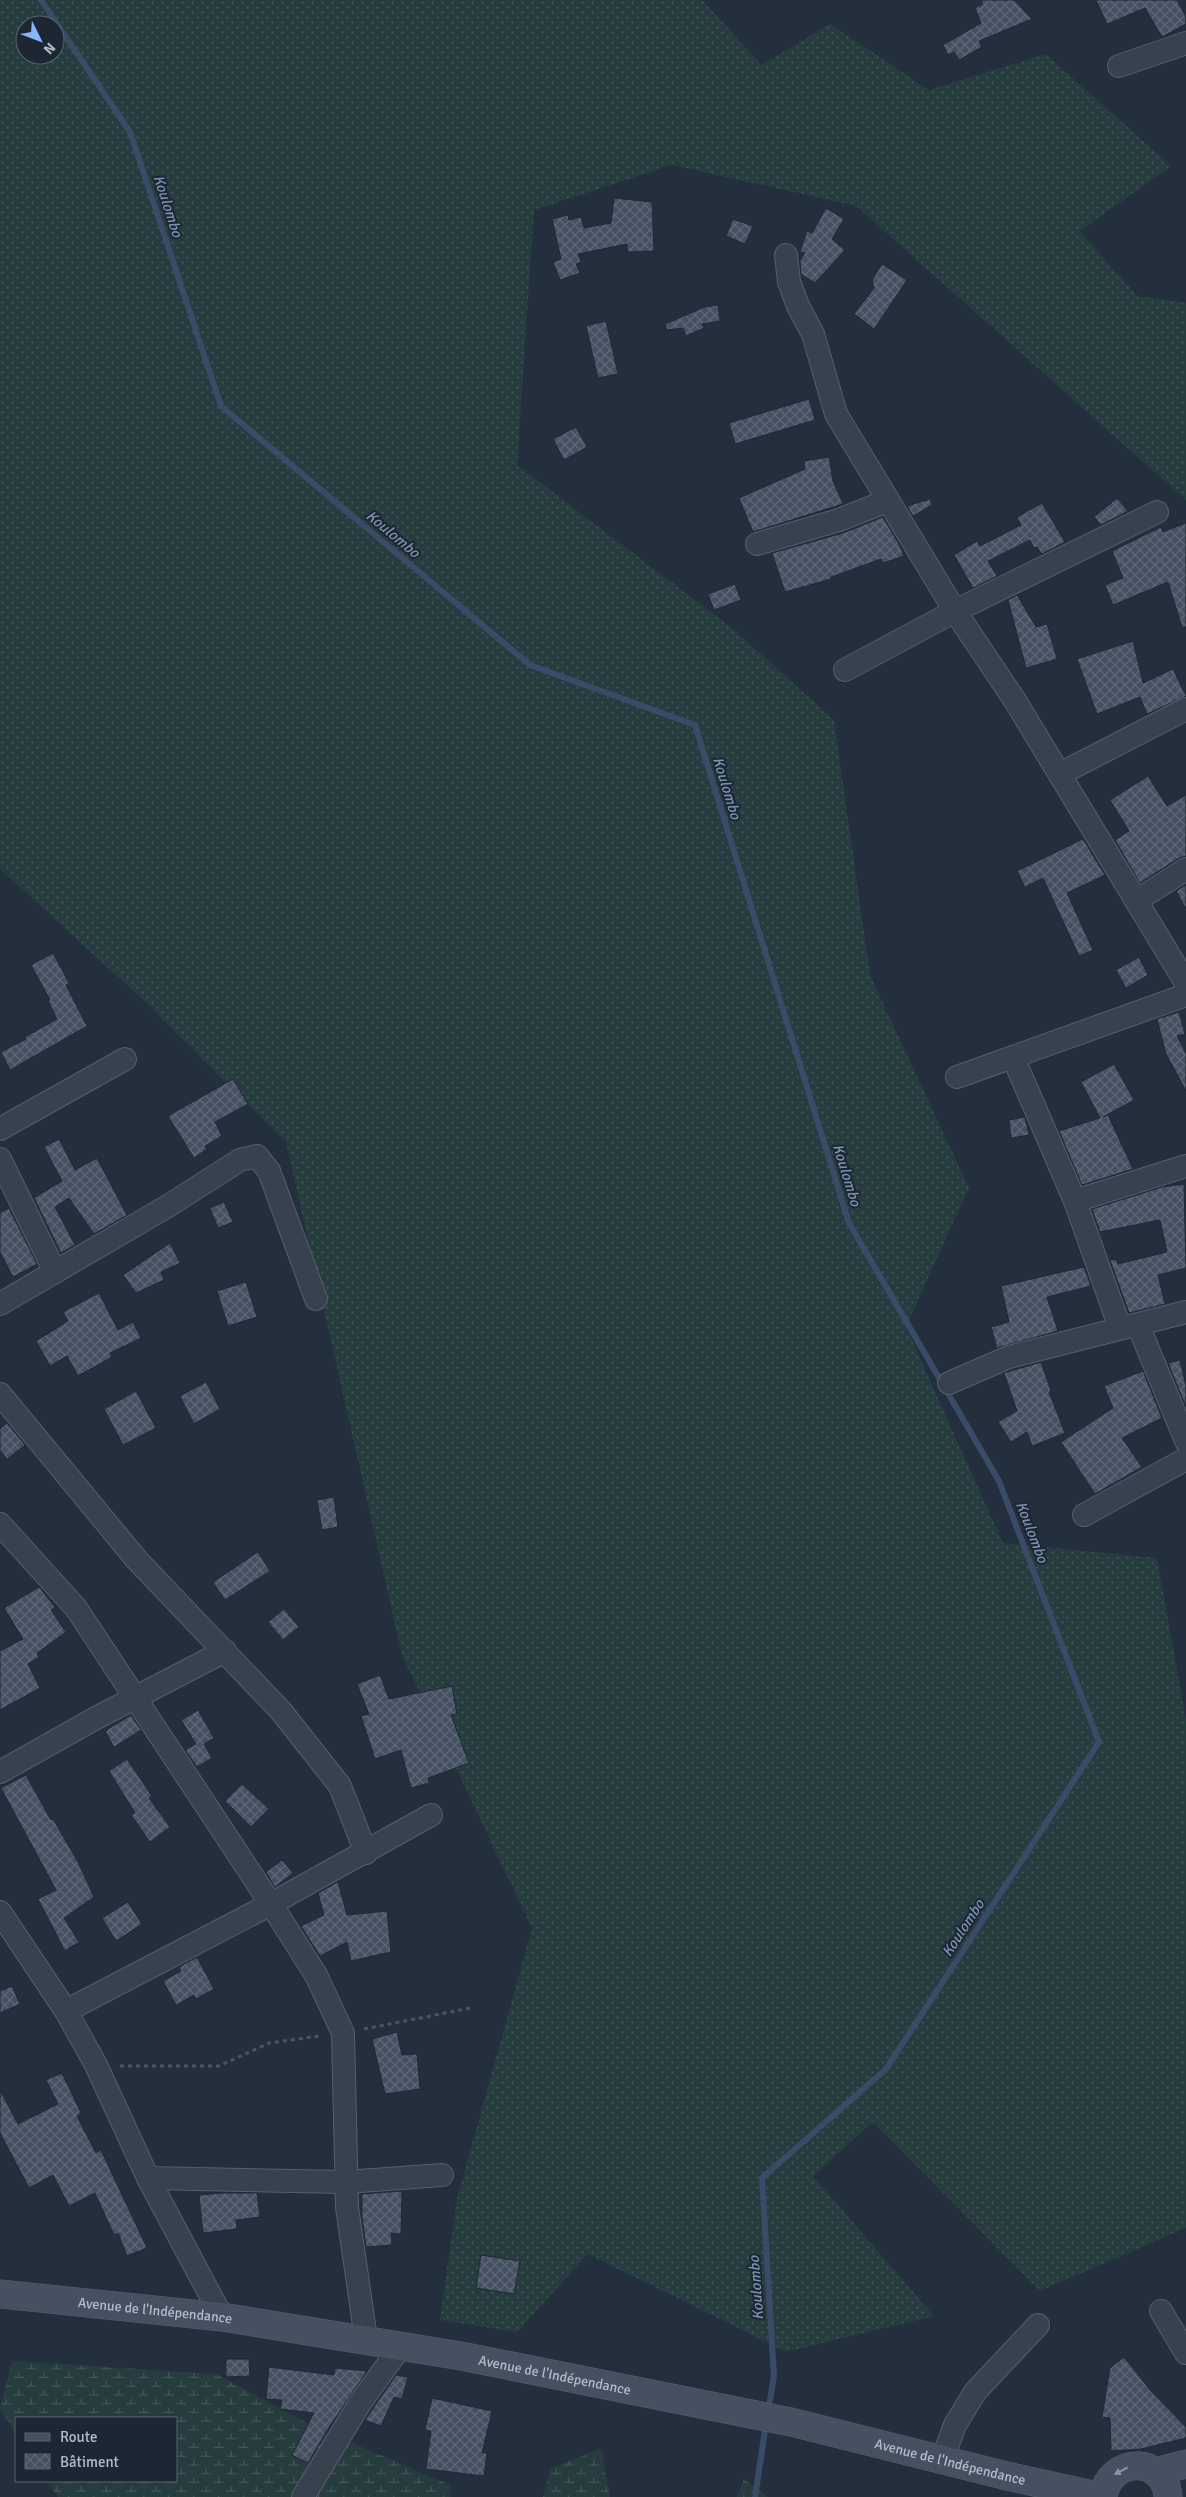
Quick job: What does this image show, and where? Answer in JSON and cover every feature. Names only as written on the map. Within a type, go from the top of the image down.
[{"type":"street","points":[[1118,66],[1186,43]]},
{"type":"street","points":[[786,255],[789,282],[798,306],[813,334],[836,414],[955,611],[1014,699],[1186,983]]},
{"type":"street","points":[[757,544],[839,520],[887,501]]},
{"type":"street","points":[[845,670],[955,611],[1157,512]]},
{"type":"street","points":[[1060,774],[1186,709]]},
{"type":"street","points":[[1136,901],[1186,869]]},
{"type":"street","points":[[958,1077],[1186,995]]},
{"type":"street","points":[[1013,1057],[1129,1327],[1186,1441]]},
{"type":"street","points":[[0,1129],[125,1059]]},
{"type":"street","points":[[0,1304],[240,1160],[257,1156],[269,1171],[316,1299]]},
{"type":"street","points":[[0,1159],[55,1272]]},
{"type":"street","points":[[1074,1201],[1186,1166]]},
{"type":"street","points":[[949,1383],[1009,1358],[1186,1312]]},
{"type":"street","points":[[0,1394],[137,1560],[280,1711],[340,1786],[366,1853]]},
{"type":"street","points":[[1084,1515],[1186,1459]]},
{"type":"street","points":[[0,1524],[76,1608],[316,1975],[343,2033],[347,2208],[366,2339]]},
{"type":"street","points":[[0,1772],[135,1697],[225,1651]]},
{"type":"street","points":[[66,2011],[366,1853],[431,1815]]},
{"type":"street","points":[[0,1912],[66,2011],[96,2065],[148,2178],[222,2317]]},
{"type":"street","points":[[148,2178],[346,2182],[442,2175]]},
{"type":"street","name":"Avenue de l'Indépendance","points":[[0,2294],[222,2317],[461,2356],[791,2422],[942,2460],[1102,2497]]},
{"type":"street","points":[[1161,2311],[1186,2353]]},
{"type":"street","points":[[942,2460],[955,2425],[975,2392],[1038,2325]]},
{"type":"street","points":[[303,2497],[360,2403],[401,2346]]},
{"type":"street","points":[[1102,2497],[1108,2480],[1122,2469],[1139,2466],[1169,2488],[1186,2464]]},
{"type":"path","points":[[96,2065],[219,2066],[269,2043],[343,2033],[471,2008]]},
{"type":"green space","points":[[0,0],[702,0],[762,65],[830,24],[929,90],[1046,54],[1171,166],[1080,231],[1137,296],[1186,303],[1186,500],[856,206],[672,165],[534,210],[517,465],[732,628],[834,720],[870,975],[969,1188],[906,1327],[1003,1543],[1157,1558],[1186,1720],[1186,2228],[1040,2291],[873,2122],[813,2176],[934,2316],[786,2352],[588,2254],[517,2332],[440,2320],[457,2198],[532,1928],[402,1655],[286,1142],[140,997],[0,869]]},
{"type":"green space","points":[[12,2361],[216,2374],[309,2424],[450,2485],[451,2497],[58,2497],[48,2482],[178,2482],[178,2417],[15,2417],[15,2432],[0,2409]]},
{"type":"green space","points":[[601,2448],[610,2497],[543,2497],[550,2469]]},
{"type":"green space","points":[[744,2479],[768,2497],[737,2497]]},
{"type":"building","points":[[981,0],[1014,0],[1032,19],[979,41],[982,47],[959,60],[954,52],[948,55],[943,45],[981,23],[975,8],[983,4]]},
{"type":"building","points":[[1096,0],[1177,0],[1186,17],[1186,24],[1162,37],[1145,8],[1107,24]]},
{"type":"building","points":[[614,198],[652,202],[654,251],[628,252],[627,244],[578,254],[581,262],[576,264],[580,273],[560,280],[553,262],[561,259],[552,219],[568,215],[569,220],[581,217],[584,228],[611,223]]},
{"type":"building","points":[[826,208],[844,219],[832,239],[845,250],[815,283],[801,274],[800,261],[805,253],[800,252],[807,231],[812,233]]},
{"type":"building","points":[[733,219],[753,226],[745,244],[726,236]]},
{"type":"building","points":[[882,264],[907,280],[874,329],[854,314],[874,288],[872,280]]},
{"type":"building","points":[[718,305],[720,321],[702,324],[704,328],[686,336],[683,328],[667,330],[665,324],[705,307]]},
{"type":"building","points":[[606,321],[618,374],[598,378],[586,326]]},
{"type":"building","points":[[809,399],[815,420],[735,444],[729,423]]},
{"type":"building","points":[[576,427],[587,447],[564,460],[553,439]]},
{"type":"building","points":[[829,457],[833,481],[843,504],[753,532],[739,498],[805,469],[804,461]]},
{"type":"building","points":[[1117,498],[1128,511],[1101,525],[1094,517]]},
{"type":"building","points":[[930,499],[932,505],[913,516],[907,506]]},
{"type":"building","points":[[1042,503],[1065,542],[1042,554],[1037,547],[1034,548],[1030,540],[988,561],[997,576],[973,588],[954,555],[977,541],[980,546],[1021,525],[1017,517]]},
{"type":"building","points":[[883,517],[904,556],[883,563],[881,559],[831,577],[831,579],[785,592],[772,553],[843,533]]},
{"type":"building","points":[[1186,523],[1186,627],[1182,627],[1168,582],[1113,605],[1105,585],[1123,578],[1112,551],[1161,527],[1163,532]]},
{"type":"building","points":[[735,584],[741,600],[714,610],[708,594]]},
{"type":"building","points":[[1017,595],[1036,627],[1047,624],[1057,659],[1026,668],[1008,600]]},
{"type":"building","points":[[1133,641],[1143,683],[1173,669],[1186,696],[1147,714],[1140,697],[1097,714],[1077,659]]},
{"type":"building","points":[[1148,776],[1167,806],[1186,795],[1186,856],[1179,858],[1140,883],[1115,840],[1129,831],[1110,800]]},
{"type":"building","points":[[1083,839],[1105,875],[1067,893],[1093,950],[1079,956],[1043,878],[1025,887],[1017,871]]},
{"type":"building","points":[[1186,885],[1186,909],[1176,891]]},
{"type":"building","points":[[53,953],[69,983],[66,985],[87,1026],[10,1070],[1,1052],[57,1019],[48,1001],[50,1000],[31,965]]},
{"type":"building","points":[[1139,957],[1148,975],[1126,988],[1116,970]]},
{"type":"building","points":[[1179,1012],[1185,1034],[1177,1036],[1186,1053],[1186,1091],[1166,1054],[1157,1019]]},
{"type":"building","points":[[1114,1064],[1134,1100],[1103,1117],[1108,1115],[1133,1169],[1082,1185],[1059,1131],[1100,1118],[1081,1082]]},
{"type":"building","points":[[233,1079],[248,1104],[215,1122],[222,1136],[205,1146],[207,1149],[194,1158],[168,1116]]},
{"type":"building","points":[[1025,1117],[1029,1135],[1011,1138],[1009,1120]]},
{"type":"building","points":[[59,1139],[75,1170],[97,1158],[127,1215],[94,1234],[69,1198],[55,1207],[75,1245],[61,1253],[34,1198],[62,1181],[44,1147]]},
{"type":"building","points":[[1184,1184],[1186,1268],[1158,1275],[1165,1304],[1129,1313],[1110,1260],[1116,1259],[1118,1264],[1167,1252],[1160,1220],[1100,1232],[1092,1209],[1162,1187]]},
{"type":"building","points":[[224,1202],[233,1222],[218,1228],[210,1208]]},
{"type":"building","points":[[9,1208],[37,1264],[13,1277],[0,1252],[0,1213]]},
{"type":"building","points":[[170,1243],[180,1263],[161,1272],[164,1280],[136,1293],[123,1275]]},
{"type":"building","points":[[1084,1267],[1091,1286],[1047,1297],[1058,1331],[997,1348],[991,1327],[1009,1322],[1001,1286]]},
{"type":"building","points":[[246,1282],[257,1317],[228,1326],[217,1291]]},
{"type":"building","points":[[99,1293],[118,1330],[133,1322],[141,1338],[110,1353],[112,1357],[78,1376],[67,1356],[50,1366],[36,1341],[68,1321],[63,1312]]},
{"type":"building","points":[[1180,1360],[1186,1386],[1186,1407],[1168,1363]]},
{"type":"building","points":[[1041,1362],[1051,1391],[1049,1392],[1065,1433],[1032,1446],[1027,1432],[1011,1442],[998,1422],[1017,1411],[1004,1373]]},
{"type":"building","points":[[1143,1371],[1162,1418],[1122,1438],[1142,1467],[1095,1494],[1061,1442],[1113,1408],[1104,1386]]},
{"type":"building","points":[[206,1382],[220,1409],[194,1424],[180,1396]]},
{"type":"building","points":[[136,1391],[156,1428],[123,1445],[104,1409]]},
{"type":"building","points":[[7,1423],[25,1445],[7,1459],[0,1450],[0,1429]]},
{"type":"building","points":[[334,1497],[338,1527],[322,1530],[317,1500]]},
{"type":"building","points":[[258,1552],[270,1571],[225,1600],[213,1582]]},
{"type":"building","points":[[39,1587],[55,1607],[51,1610],[66,1632],[37,1653],[39,1657],[28,1664],[40,1688],[0,1710],[0,1651],[23,1639],[4,1608]]},
{"type":"building","points":[[284,1609],[299,1627],[283,1640],[268,1622]]},
{"type":"building","points":[[380,1675],[389,1699],[452,1686],[457,1714],[451,1715],[469,1763],[428,1778],[429,1783],[411,1788],[401,1750],[375,1759],[361,1716],[369,1714],[357,1684]]},
{"type":"building","points":[[198,1710],[214,1738],[204,1744],[212,1758],[197,1767],[185,1750],[196,1744],[181,1720]]},
{"type":"building","points":[[131,1715],[141,1730],[114,1747],[105,1731]]},
{"type":"building","points":[[127,1759],[152,1796],[149,1798],[170,1827],[150,1842],[131,1815],[135,1813],[109,1771]]},
{"type":"building","points":[[26,1775],[51,1820],[53,1819],[78,1862],[94,1897],[64,1918],[79,1942],[65,1951],[38,1899],[56,1890],[1,1788]]},
{"type":"building","points":[[242,1784],[269,1809],[251,1827],[225,1801]]},
{"type":"building","points":[[282,1860],[293,1873],[275,1887],[266,1872]]},
{"type":"building","points":[[338,1882],[347,1915],[387,1911],[391,1952],[351,1961],[347,1942],[320,1956],[301,1926],[324,1915],[318,1893]]},
{"type":"building","points":[[128,1902],[142,1924],[116,1941],[102,1918]]},
{"type":"building","points":[[197,1957],[214,1989],[196,1999],[194,1995],[176,2005],[163,1981],[181,1971],[179,1967]]},
{"type":"building","points":[[12,1986],[20,2004],[0,2013],[0,1991]]},
{"type":"building","points":[[397,2032],[402,2055],[417,2054],[420,2089],[385,2094],[372,2039]]},
{"type":"building","points":[[62,2073],[81,2113],[77,2116],[96,2153],[101,2150],[147,2248],[127,2256],[118,2233],[114,2235],[95,2193],[69,2206],[53,2175],[29,2188],[0,2133],[0,2090],[18,2124],[58,2104],[46,2080]]},
{"type":"building","points":[[402,2191],[401,2234],[391,2233],[392,2245],[366,2247],[362,2217],[362,2194]]},
{"type":"building","points":[[257,2193],[260,2217],[236,2220],[237,2229],[203,2233],[199,2195]]},
{"type":"building","points":[[481,2255],[520,2261],[514,2294],[476,2288]]},
{"type":"building","points":[[1124,2357],[1150,2390],[1186,2427],[1186,2438],[1141,2449],[1111,2451],[1110,2418],[1102,2417],[1110,2368]]},
{"type":"building","points":[[226,2359],[249,2359],[250,2376],[226,2377]]},
{"type":"building","points":[[269,2367],[334,2375],[335,2368],[367,2371],[326,2432],[308,2463],[292,2455],[314,2413],[280,2409],[282,2400],[266,2399]]},
{"type":"building","points":[[396,2375],[408,2377],[402,2399],[394,2397],[381,2426],[365,2420]]},
{"type":"building","points":[[432,2398],[492,2411],[482,2453],[487,2453],[484,2476],[426,2469],[431,2431],[425,2430]]},
{"type":"waterway","name":"Koulombo","points":[[41,0],[130,132],[221,406],[530,665],[695,725],[849,1223],[999,1481],[1099,1742],[886,2069],[762,2178],[774,2376],[768,2412]]},
{"type":"waterway","name":"Koulombo","points":[[755,2497],[766,2424]]}]
